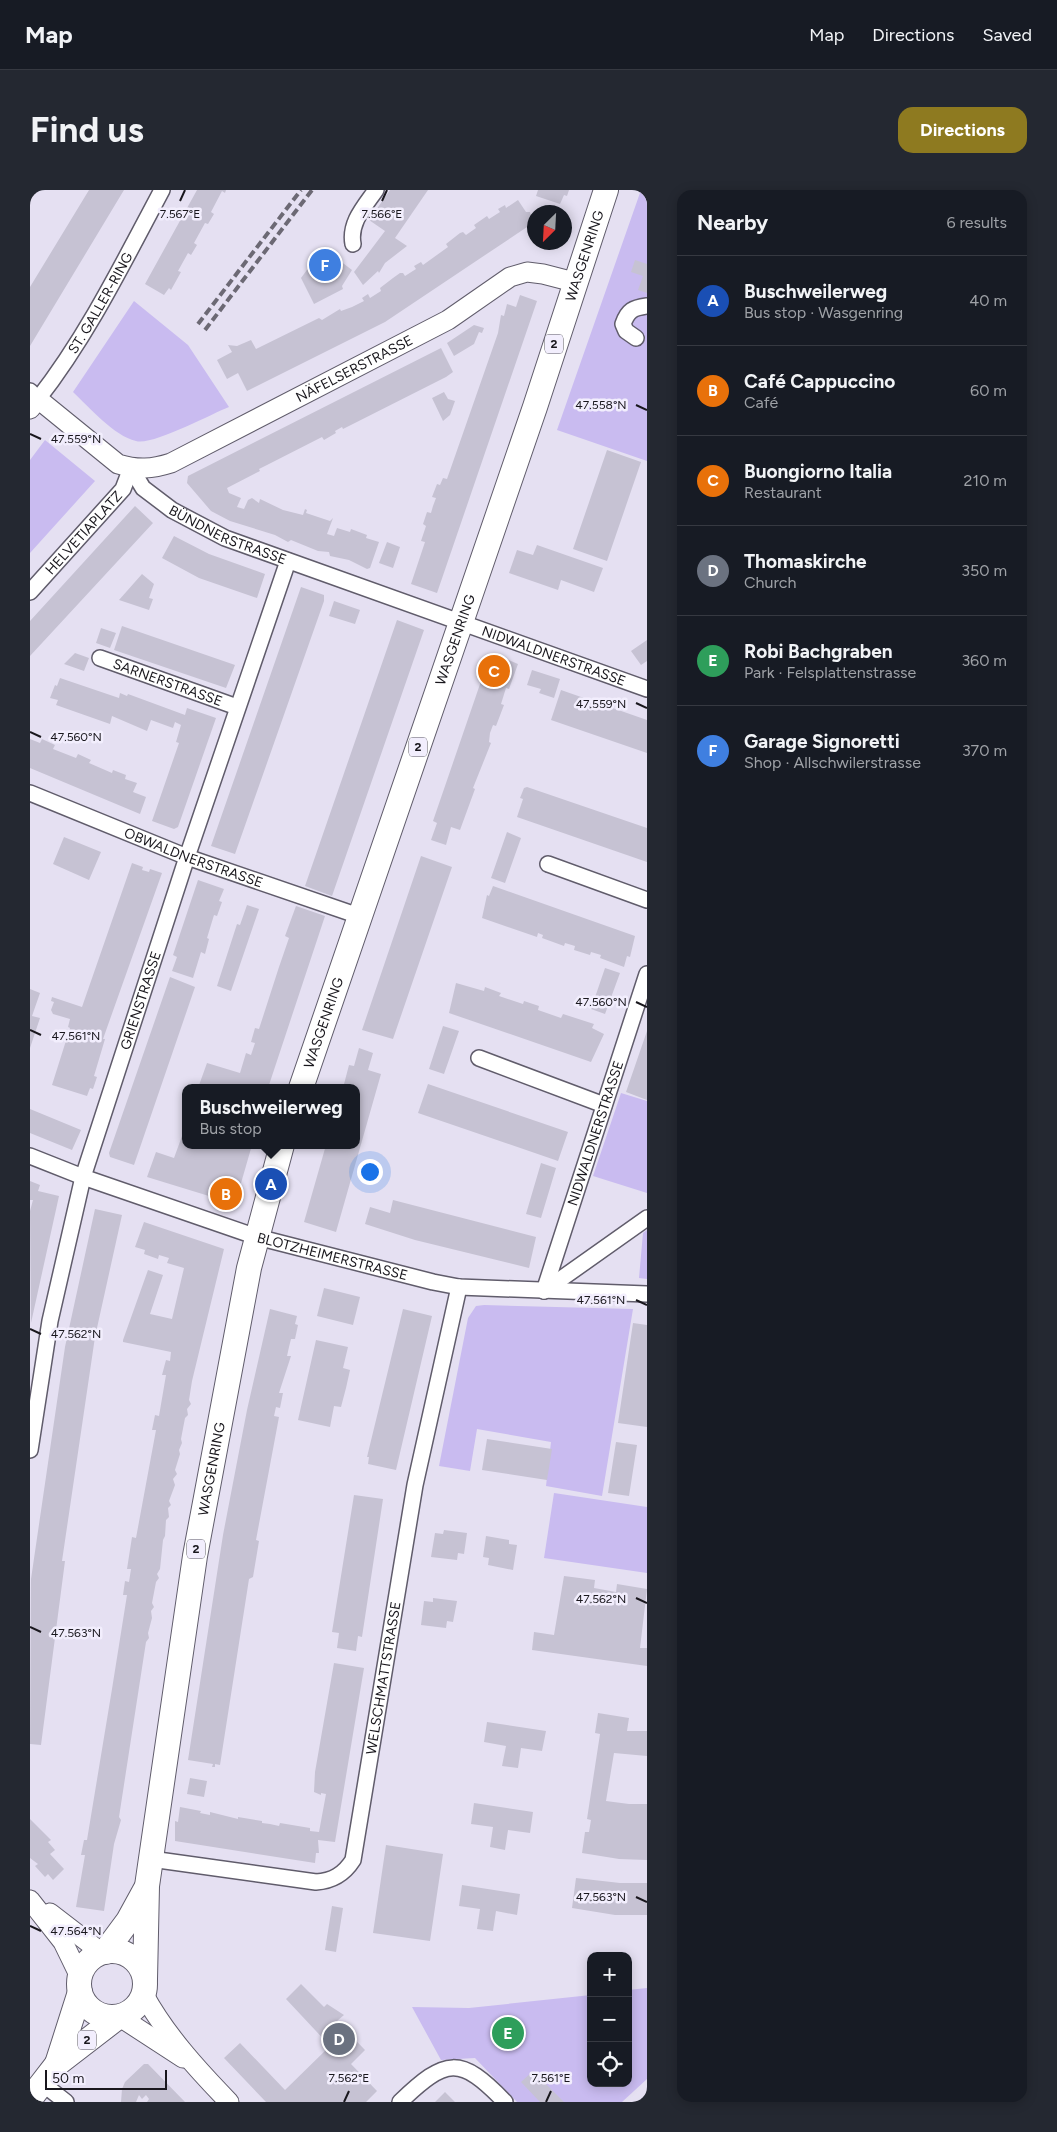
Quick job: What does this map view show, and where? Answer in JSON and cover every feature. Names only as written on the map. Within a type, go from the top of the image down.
[{"type":"main road","name":"WASGENRING","points":[[302,1084],[461,622],[606,190]]},
{"type":"main road","name":"WASGENRING","points":[[144,1987],[147,1886],[195,1556],[257,1237],[281,1149]]},
{"type":"main road","name":"WASGENRING","points":[[104,1953],[128,1921],[147,1886]]},
{"type":"main road","points":[[113,1951],[128,1955],[139,1965],[144,1987],[137,2006],[119,2017],[104,2016],[91,2010],[80,1985],[88,1962],[104,1953],[113,1951]]},
{"type":"main road","name":"2","points":[[58,2064],[80,1985]]},
{"type":"main road","name":"2","points":[[36,2092],[58,2064],[119,2017]]},
{"type":"street","name":"ST. GALLER-RING","points":[[33,400],[102,302],[162,190]]},
{"type":"street","points":[[353,244],[351,233],[354,223],[376,190]]},
{"type":"street","name":"NÄFELSERSTRASSE","points":[[131,468],[154,468],[171,463],[448,320],[510,277],[527,272],[574,282]]},
{"type":"street","points":[[636,338],[626,331],[623,324],[625,318],[627,313],[636,308],[647,306]]},
{"type":"street","points":[[33,400],[118,464],[131,468]]},
{"type":"street","name":"BÜNDNERSTRASSE","points":[[131,468],[143,488],[172,510],[224,538],[461,622]]},
{"type":"street","name":"HELVETIAPLATZ","points":[[30,592],[123,489],[131,468]]},
{"type":"street","name":"GRIENSTRASSE","points":[[30,1450],[50,1321],[83,1177],[187,857],[288,560]]},
{"type":"street","name":"NIDWALDNERSTRASSE","points":[[461,622],[647,689]]},
{"type":"street","name":"SARNERSTRASSE","points":[[100,658],[237,707]]},
{"type":"street","name":"OBWALDNERSTRASSE","points":[[30,793],[187,857],[359,916]]},
{"type":"street","points":[[548,864],[647,900]]},
{"type":"street","name":"NIDWALDNERSTRASSE","points":[[544,1291],[647,974]]},
{"type":"street","points":[[479,1058],[604,1105]]},
{"type":"street","name":"BLOTZHEIMERSTRASSE","points":[[30,1156],[83,1177],[257,1237],[459,1288],[647,1294]]},
{"type":"street","points":[[544,1291],[647,1218]]},
{"type":"street","name":"WELSCHMATTSTRASSE","points":[[151,1859],[316,1882],[326,1881],[342,1874],[354,1860],[415,1485],[459,1288]]},
{"type":"street","points":[[30,1899],[104,1953]]},
{"type":"street","points":[[30,1899],[67,1949],[80,1985]]},
{"type":"street","points":[[144,1987],[163,2026],[190,2062],[229,2102]]},
{"type":"street","points":[[119,2017],[190,2062]]},
{"type":"street","points":[[400,2102],[422,2081],[439,2071],[450,2068],[465,2069],[476,2073],[505,2102]]},
{"type":"street","points":[[36,2092],[66,2102]]},
{"type":"shaded area","points":[[641,190],[647,190],[647,461],[557,430]]},
{"type":"shaded area","points":[[134,301],[188,345],[229,407],[155,439],[136,441],[111,427],[73,392]]},
{"type":"shaded area","points":[[45,440],[95,481],[30,553],[30,460]]},
{"type":"shaded area","points":[[621,1093],[647,1101],[647,1193],[593,1176]]},
{"type":"shaded area","points":[[647,1230],[647,1279],[639,1278],[643,1233]]},
{"type":"shaded area","points":[[476,1306],[633,1309],[602,1496],[546,1486],[551,1442],[477,1429],[470,1471],[439,1466],[468,1318]]},
{"type":"shaded area","points":[[554,1493],[647,1507],[647,1573],[544,1558]]},
{"type":"shaded area","points":[[647,1988],[647,2079],[622,2102],[517,2102],[475,2058],[441,2060],[412,2007],[469,2008],[587,1995],[587,2087],[632,2087],[632,1990]]},
{"type":"building","points":[[89,190],[124,190],[30,346],[30,287]]},
{"type":"building","points":[[197,190],[226,190],[225,193],[222,191],[211,212],[214,214],[208,224],[205,223],[194,243],[197,245],[191,255],[188,253],[178,271],[181,272],[171,290],[169,288],[164,295],[145,284]]},
{"type":"building","points":[[390,190],[428,190],[395,238],[407,246],[385,263],[379,273],[378,271],[363,285],[354,272],[385,231],[369,220]]},
{"type":"building","points":[[538,190],[569,190],[567,196],[564,195],[560,204],[536,196]]},
{"type":"building","points":[[518,200],[527,212],[527,227],[385,322],[247,391],[238,373],[227,379],[217,360],[232,352],[228,345],[237,346],[251,340],[256,349],[319,318],[322,320],[340,309],[341,311],[352,307],[364,301],[362,298],[368,294],[370,298],[381,291],[380,288],[400,273],[403,273],[405,276],[416,269],[414,266],[421,262],[423,265],[448,247],[446,244],[460,233],[463,232],[466,235],[476,228],[474,225],[487,216],[489,219],[500,212],[498,209],[505,205],[506,208]]},
{"type":"building","points":[[323,248],[352,270],[342,286],[343,289],[314,304],[301,278]]},
{"type":"building","points":[[635,260],[647,264],[647,293],[638,290],[643,276],[631,272]]},
{"type":"building","points":[[520,295],[537,301],[437,593],[411,584],[425,542],[421,541],[426,526],[423,524],[427,512],[431,513],[436,498],[432,497],[437,484],[440,485],[443,478],[447,479],[498,333],[501,315],[504,316],[507,304],[516,307]]},
{"type":"building","points":[[474,325],[484,328],[482,333],[479,332],[474,344],[454,356],[447,343]]},
{"type":"building","points":[[441,348],[453,372],[446,377],[343,429],[342,427],[324,440],[322,437],[259,469],[260,471],[227,488],[229,493],[241,498],[237,507],[244,509],[248,500],[252,498],[259,503],[260,499],[283,510],[303,515],[305,509],[307,510],[306,513],[330,521],[333,518],[327,534],[334,536],[337,528],[350,532],[351,529],[367,535],[366,538],[379,542],[370,568],[367,569],[349,560],[330,556],[329,552],[318,551],[291,540],[288,542],[275,535],[230,521],[211,511],[187,483],[188,476]]},
{"type":"building","points":[[444,392],[448,399],[455,401],[450,415],[443,421],[432,398]]},
{"type":"building","points":[[607,450],[641,462],[607,561],[573,549]]},
{"type":"building","points":[[135,506],[153,523],[30,656],[30,621]]},
{"type":"building","points":[[174,536],[209,554],[265,574],[257,598],[199,578],[162,558]]},
{"type":"building","points":[[387,542],[400,547],[393,568],[379,563]]},
{"type":"building","points":[[537,545],[603,568],[594,592],[561,580],[558,590],[509,573],[517,550],[533,555]]},
{"type":"building","points":[[142,574],[154,584],[149,598],[153,599],[149,610],[119,600]]},
{"type":"building","points":[[301,587],[324,595],[324,601],[235,854],[211,846]]},
{"type":"building","points":[[334,601],[360,610],[355,624],[329,616]]},
{"type":"building","points":[[397,620],[424,630],[332,896],[305,886]]},
{"type":"building","points":[[122,626],[235,665],[226,688],[114,650]]},
{"type":"building","points":[[101,628],[116,633],[110,648],[96,643]]},
{"type":"building","points":[[647,640],[647,661],[641,665],[631,651]]},
{"type":"building","points":[[75,653],[89,658],[84,671],[64,664]]},
{"type":"building","points":[[490,655],[497,657],[497,655],[518,664],[509,689],[506,688],[501,704],[504,705],[496,726],[493,725],[490,733],[489,742],[491,743],[473,788],[475,789],[460,830],[451,827],[446,845],[431,840],[437,823],[433,821]]},
{"type":"building","points":[[532,670],[560,679],[554,698],[539,693],[541,689],[527,685]]},
{"type":"building","points":[[60,678],[119,698],[120,693],[127,696],[128,694],[185,715],[187,708],[216,718],[178,827],[174,829],[152,821],[179,743],[176,742],[181,725],[175,722],[173,728],[151,720],[147,731],[112,716],[110,724],[56,705],[58,700],[50,698]]},
{"type":"building","points":[[561,690],[647,720],[647,753],[551,720]]},
{"type":"building","points":[[30,739],[40,743],[42,739],[55,745],[53,749],[76,758],[78,754],[91,760],[89,763],[112,773],[113,770],[126,775],[125,779],[137,783],[133,792],[146,797],[140,814],[30,768]]},
{"type":"building","points":[[527,787],[647,828],[647,862],[517,817],[523,799],[520,798],[524,788]]},
{"type":"building","points":[[507,832],[521,838],[505,883],[491,878]]},
{"type":"building","points":[[64,837],[101,852],[89,880],[53,864]]},
{"type":"building","points":[[421,856],[452,867],[393,1039],[362,1030]]},
{"type":"building","points":[[132,863],[143,867],[142,870],[149,872],[150,869],[162,873],[103,1039],[105,1039],[94,1076],[97,1077],[93,1089],[90,1088],[87,1096],[52,1085],[70,1028],[68,1027],[70,1019],[53,1014],[51,1010],[54,1002],[51,1001],[52,997],[82,1007]]},
{"type":"building","points":[[198,880],[224,889],[219,901],[222,902],[217,916],[214,915],[207,938],[209,939],[205,954],[201,952],[193,978],[172,971],[177,957],[173,955]]},
{"type":"building","points":[[493,886],[635,936],[630,957],[627,956],[624,967],[600,958],[601,955],[591,952],[590,955],[574,950],[575,946],[565,943],[564,946],[542,938],[543,935],[538,933],[537,937],[482,918],[487,895],[489,896]]},
{"type":"building","points":[[247,905],[259,909],[231,991],[217,986],[237,924],[240,925]]},
{"type":"building","points":[[296,906],[325,916],[269,1084],[199,1084],[207,1063],[240,1073],[246,1053],[251,1055],[255,1043],[251,1042],[255,1028],[259,1029],[289,938],[285,936]]},
{"type":"building","points":[[605,968],[620,973],[605,1014],[591,1009]]},
{"type":"building","points":[[170,977],[195,987],[134,1165],[110,1157],[109,1153]]},
{"type":"building","points":[[456,983],[484,991],[485,987],[501,993],[499,996],[523,1004],[524,1001],[539,1006],[538,1010],[561,1018],[563,1014],[594,1024],[592,1028],[604,1034],[591,1062],[449,1013]]},
{"type":"building","points":[[30,989],[40,993],[32,1016],[40,1018],[30,1048]]},
{"type":"building","points":[[443,1026],[459,1031],[444,1074],[429,1069]]},
{"type":"building","points":[[647,1031],[647,1100],[626,1092]]},
{"type":"building","points":[[359,1048],[373,1053],[368,1070],[381,1074],[360,1148],[360,1084],[344,1084],[349,1065],[354,1066]]},
{"type":"building","points":[[428,1084],[568,1132],[558,1161],[418,1113]]},
{"type":"building","points":[[30,1109],[81,1130],[72,1150],[30,1133]]},
{"type":"building","points":[[182,1136],[182,1149],[251,1149],[235,1204],[147,1177],[156,1152],[174,1158]]},
{"type":"building","points":[[325,1149],[360,1149],[336,1232],[304,1222]]},
{"type":"building","points":[[541,1163],[556,1168],[541,1218],[526,1214]]},
{"type":"building","points":[[30,1181],[40,1185],[38,1191],[59,1196],[31,1323],[30,1211],[33,1200],[30,1200]]},
{"type":"building","points":[[393,1200],[536,1237],[529,1268],[415,1240],[365,1224],[370,1207],[390,1213]]},
{"type":"building","points":[[95,1209],[122,1215],[95,1337],[62,1561],[65,1561],[41,1745],[30,1744],[31,1579],[65,1347]]},
{"type":"building","points":[[144,1222],[224,1249],[192,1381],[189,1400],[191,1404],[187,1409],[188,1415],[185,1418],[182,1443],[179,1450],[180,1454],[175,1470],[177,1474],[173,1479],[175,1485],[169,1501],[171,1505],[168,1508],[169,1517],[166,1520],[160,1569],[157,1574],[159,1578],[156,1582],[152,1603],[154,1607],[151,1611],[152,1618],[148,1633],[149,1638],[146,1642],[119,1817],[121,1820],[114,1844],[104,1911],[76,1907],[85,1855],[81,1855],[84,1840],[87,1840],[112,1689],[127,1595],[123,1595],[125,1581],[129,1582],[131,1569],[127,1569],[132,1537],[136,1538],[156,1430],[152,1430],[155,1415],[159,1416],[166,1375],[162,1375],[166,1360],[170,1361],[171,1352],[123,1342],[123,1340],[148,1270],[163,1275],[150,1314],[172,1319],[184,1268],[167,1263],[169,1258],[159,1255],[158,1259],[144,1254],[145,1250],[135,1247]]},
{"type":"building","points":[[324,1288],[360,1297],[353,1325],[317,1316]]},
{"type":"building","points":[[270,1309],[297,1316],[295,1324],[298,1325],[295,1339],[291,1339],[287,1356],[291,1356],[279,1393],[283,1393],[280,1408],[276,1407],[274,1416],[279,1417],[256,1540],[259,1541],[253,1577],[249,1579],[220,1765],[215,1764],[215,1767],[212,1767],[213,1764],[188,1760],[223,1535],[247,1410]]},
{"type":"building","points":[[403,1309],[432,1316],[396,1470],[368,1464],[369,1457],[367,1457]]},
{"type":"building","points":[[633,1323],[647,1325],[647,1427],[618,1423]]},
{"type":"building","points":[[316,1340],[348,1347],[343,1368],[350,1370],[346,1388],[341,1407],[334,1406],[330,1427],[298,1420]]},
{"type":"building","points":[[487,1439],[552,1449],[547,1480],[482,1470]]},
{"type":"building","points":[[616,1442],[637,1445],[629,1496],[608,1493]]},
{"type":"building","points":[[354,1495],[383,1499],[362,1637],[358,1636],[356,1651],[337,1648],[339,1633],[332,1632]]},
{"type":"building","points":[[444,1530],[467,1533],[464,1554],[458,1553],[457,1560],[431,1557],[435,1533],[443,1534]]},
{"type":"building","points":[[486,1536],[509,1540],[509,1544],[517,1545],[513,1570],[488,1565],[489,1558],[483,1557]]},
{"type":"building","points":[[564,1576],[595,1580],[594,1588],[616,1592],[617,1584],[647,1589],[640,1648],[647,1648],[647,1666],[532,1650],[534,1632],[554,1635]]},
{"type":"building","points":[[433,1598],[457,1601],[453,1622],[447,1621],[446,1628],[421,1625],[424,1601],[433,1602]]},
{"type":"building","points":[[334,1663],[364,1668],[335,1842],[318,1840],[319,1853],[316,1853],[315,1863],[175,1841],[175,1821],[178,1822],[180,1807],[201,1811],[200,1813],[210,1815],[210,1812],[238,1819],[238,1817],[262,1821],[262,1823],[279,1826],[280,1823],[310,1828],[310,1831],[319,1832],[326,1794],[321,1793],[321,1795],[314,1792],[315,1772]]},
{"type":"building","points":[[598,1713],[629,1718],[627,1731],[647,1731],[647,1756],[614,1753],[606,1801],[647,1804],[647,1860],[619,1859],[582,1853],[585,1832],[589,1832],[591,1820],[587,1819],[600,1734],[595,1733]]},
{"type":"building","points":[[487,1722],[546,1731],[542,1751],[521,1748],[518,1768],[502,1766],[506,1746],[484,1742]]},
{"type":"building","points":[[190,1778],[207,1781],[204,1797],[187,1794]]},
{"type":"building","points":[[474,1803],[533,1812],[530,1833],[508,1830],[505,1850],[490,1847],[493,1827],[471,1824]]},
{"type":"building","points":[[30,1819],[51,1840],[48,1842],[55,1850],[50,1854],[64,1869],[53,1880],[48,1874],[45,1877],[35,1866],[38,1864],[30,1858]]},
{"type":"building","points":[[386,1845],[443,1854],[430,1941],[373,1933]]},
{"type":"building","points":[[576,1878],[620,1883],[647,1883],[647,1915],[615,1915],[572,1908]]},
{"type":"building","points":[[462,1885],[520,1894],[517,1915],[496,1911],[493,1931],[477,1929],[480,1909],[459,1906]]},
{"type":"building","points":[[332,1906],[343,1908],[336,1952],[325,1950]]},
{"type":"building","points":[[301,1984],[324,2007],[327,2004],[344,2015],[337,2021],[365,2050],[351,2064],[377,2091],[366,2102],[266,2102],[224,2058],[240,2043],[285,2090],[330,2046],[286,1999]]},
{"type":"building","points":[[144,2064],[148,2064],[185,2102],[147,2102],[149,2099],[146,2095],[142,2099],[139,2095],[136,2102],[121,2102],[122,2089],[125,2082]]},
{"type":"building","points":[[533,2071],[564,2102],[540,2102],[521,2082]]},
{"type":"building","points":[[445,2092],[455,2102],[435,2102]]},
{"type":"railway","points":[[198,324],[301,190]]},
{"type":"railway","points":[[205,330],[312,190]]},
{"type":"place","name":"Garage Signoretti","points":[[325,265]]},
{"type":"place","name":"Buongiorno Italia","points":[[494,671]]},
{"type":"place","name":"Buschweilerweg","points":[[271,1184]]},
{"type":"place","name":"Café Cappuccino","points":[[226,1194]]},
{"type":"place","name":"Robi Bachgraben","points":[[508,2033]]},
{"type":"place","name":"Thomaskirche","points":[[339,2039]]}]
